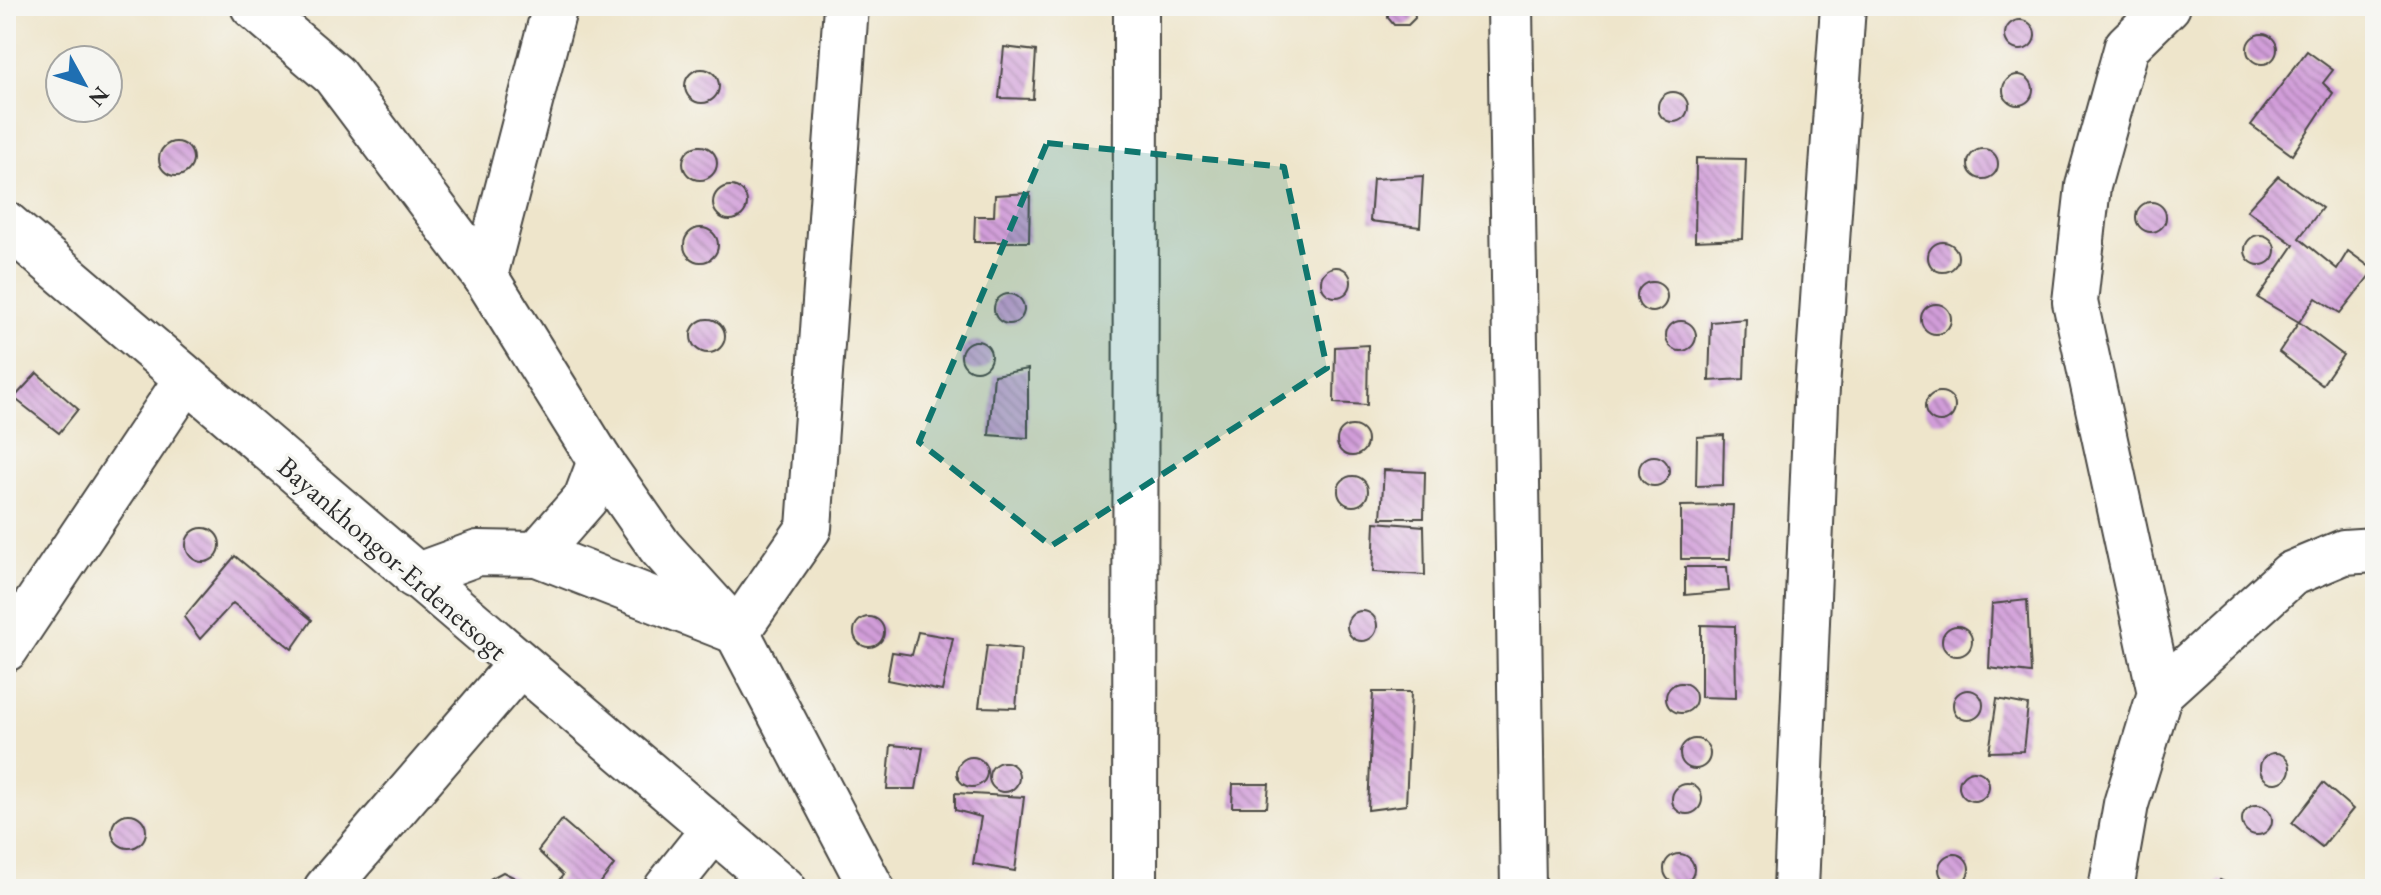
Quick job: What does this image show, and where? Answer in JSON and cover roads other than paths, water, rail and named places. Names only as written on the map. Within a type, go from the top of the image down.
[{"type":"street","points":[[253,6],[334,75],[485,276],[600,461],[660,547],[737,632],[872,889]]},
{"type":"street","points":[[485,276],[555,6]]},
{"type":"street","points":[[737,632],[809,528],[846,6]]},
{"type":"street","points":[[1127,885],[1136,6]]},
{"type":"street","points":[[1510,6],[1523,889]]},
{"type":"street","points":[[1796,889],[1816,403],[1843,6]]},
{"type":"street","points":[[2111,889],[2126,804],[2160,693],[2075,302],[2088,186],[2132,26],[2168,6]]},
{"type":"street","name":"Bayankhongor-Erdenetsogt","points":[[6,224],[518,666],[784,889]]},
{"type":"street","points":[[6,649],[186,380]]},
{"type":"street","points":[[537,554],[586,498],[600,461]]},
{"type":"street","points":[[2160,693],[2291,574],[2344,552],[2375,550]]},
{"type":"street","points":[[415,576],[478,553],[537,554],[737,632]]},
{"type":"street","points":[[326,889],[518,666]]},
{"type":"street","points":[[666,889],[713,830]]}]
